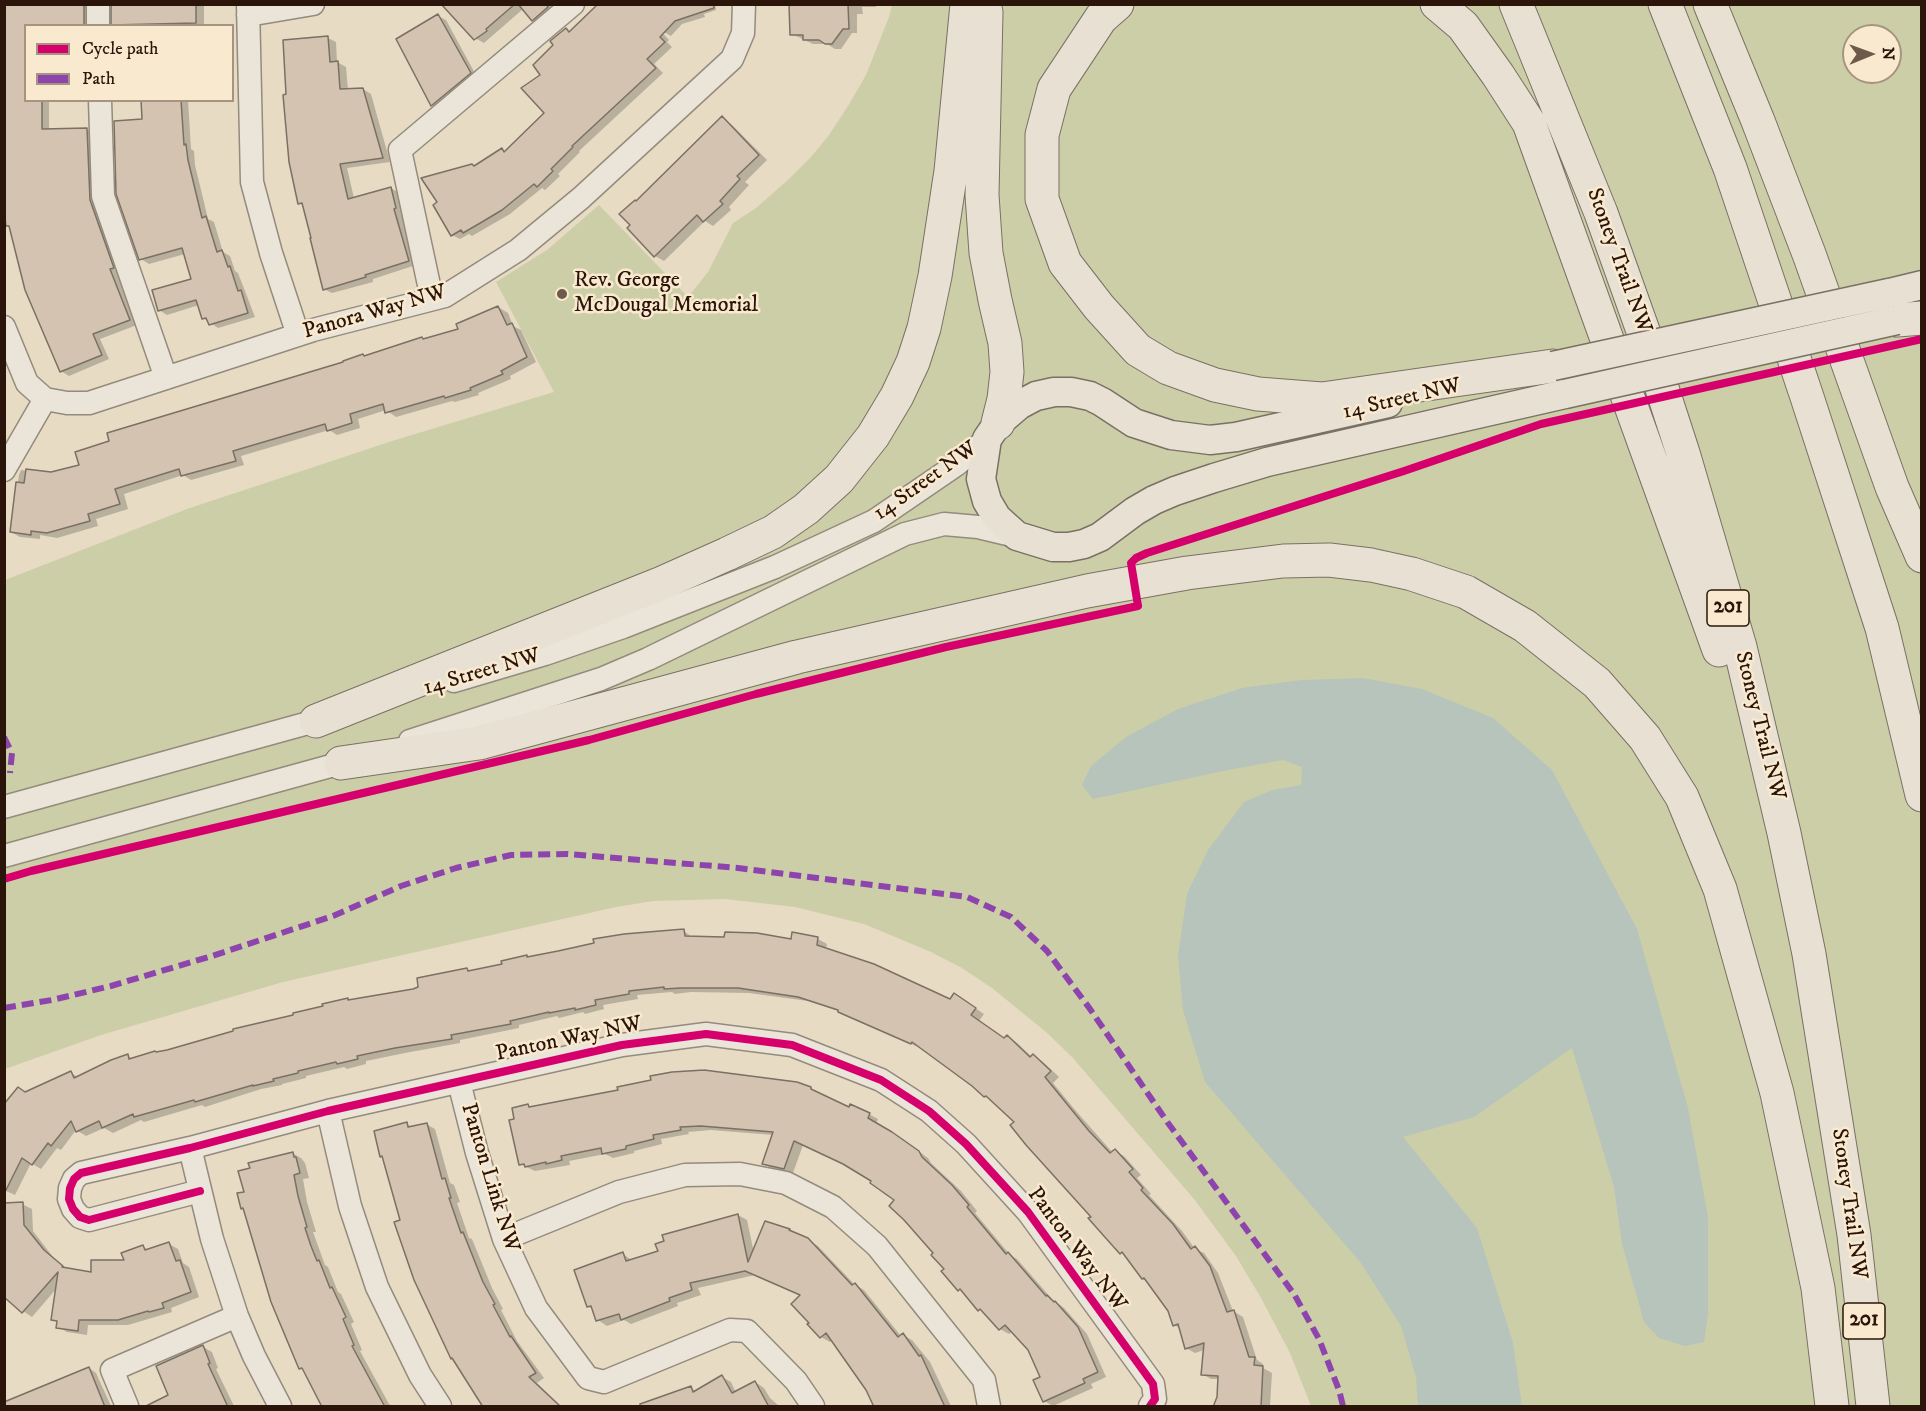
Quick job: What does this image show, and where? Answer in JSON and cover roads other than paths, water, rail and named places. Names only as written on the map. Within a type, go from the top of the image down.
[{"type":"highway","points":[[316,721],[662,583],[727,554],[773,532],[806,509],[839,479],[873,436],[897,396],[913,362],[924,328],[935,276],[951,171],[967,4]]},
{"type":"highway","points":[[986,4],[982,195],[986,253],[1005,343],[1007,372],[1004,399],[992,431]]},
{"type":"highway","points":[[1117,4],[1101,18],[1054,89],[1042,135],[1042,199],[1065,263],[1138,350],[1168,368],[1215,385],[1258,394],[1322,399],[1559,380]]},
{"type":"highway","points":[[1437,4],[1463,26],[1529,123],[1784,833]]},
{"type":"highway","name":"Stoney Trail NW","points":[[1516,4],[1601,213],[1651,353],[1740,647],[1784,833],[1809,954],[1853,1224],[1873,1407]]},
{"type":"highway","points":[[1665,4],[1730,168],[1811,408],[1882,628],[1922,795]]},
{"type":"highway","points":[[1710,4],[1809,254],[1892,487],[1922,556]]},
{"type":"highway","points":[[341,764],[479,743],[797,657],[1087,591],[1187,573],[1283,561],[1329,560],[1371,565],[1412,574],[1466,592],[1525,626],[1597,683],[1645,738],[1682,797],[1720,889],[1777,1093],[1818,1288],[1832,1407]]},
{"type":"main road","name":"14 Street NW","points":[[992,431],[1019,405],[1036,396],[1054,392],[1071,392],[1090,396],[1134,423],[1171,435],[1210,440],[1236,437],[1559,380],[1907,311],[1922,285]]},
{"type":"main road","name":"14 Street NW","points":[[1017,536],[1053,546],[1069,547],[1084,544],[1100,537],[1135,511],[1175,491],[1267,462],[1559,380]]},
{"type":"main road","points":[[992,431],[981,479],[987,501],[997,518],[1017,536]]},
{"type":"street","points":[[98,4],[98,24]]},
{"type":"street","points":[[298,335],[271,253],[252,182],[248,10],[313,4]]},
{"type":"street","points":[[432,299],[400,150],[573,4]]},
{"type":"street","name":"Panora Way NW","points":[[45,399],[67,404],[89,403],[298,335],[445,296],[518,250],[581,198],[732,59],[743,33],[744,4]]},
{"type":"street","points":[[100,102],[103,196],[166,378]]},
{"type":"street","points":[[4,327],[27,383],[45,399],[4,470]]},
{"type":"street","name":"14 Street NW","points":[[4,807],[316,721],[545,654],[672,609],[775,567],[874,521],[956,465],[992,431]]},
{"type":"street","name":"14 Street NW","points":[[4,856],[341,764],[601,679],[648,659],[904,534],[945,524],[978,526],[1017,536]]},
{"type":"street","name":"Panton Way NW","points":[[200,1191],[89,1220],[80,1217],[73,1209],[69,1199],[74,1179],[81,1173],[190,1148],[328,1111],[622,1045],[706,1034],[792,1045],[881,1080],[929,1111],[966,1144],[1028,1212],[1153,1384],[1159,1404]]},
{"type":"street","name":"Panton Link NW","points":[[459,1082],[477,1153],[504,1239],[536,1308],[588,1378],[604,1382],[730,1330],[747,1331],[796,1381],[813,1407]]},
{"type":"street","points":[[328,1111],[350,1206],[377,1287],[420,1375],[440,1407]]},
{"type":"street","points":[[190,1148],[212,1239],[237,1316],[280,1407]]},
{"type":"street","points":[[504,1239],[619,1192],[685,1175],[740,1174],[786,1183],[833,1207],[877,1246],[984,1380],[989,1407]]},
{"type":"street","points":[[127,1407],[111,1370],[237,1316]]},
{"type":"place","name":"Rev. George McDougal Memorial","points":[[562,294]]}]
